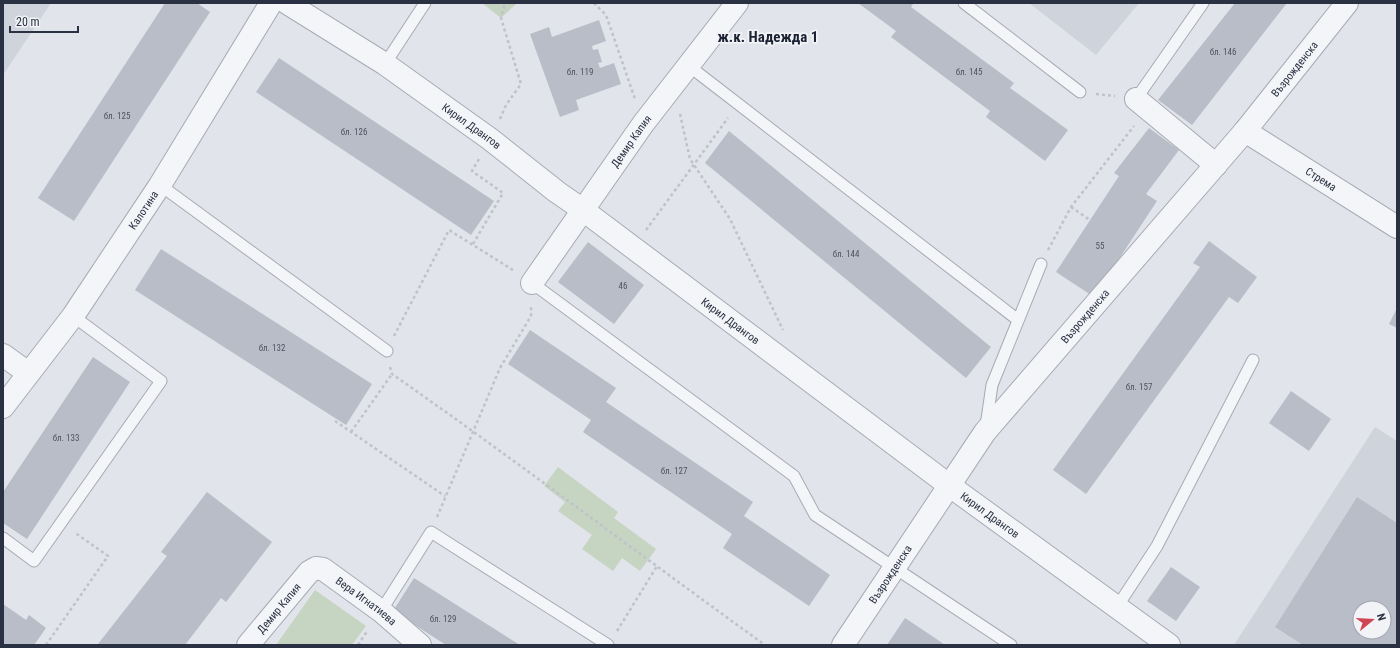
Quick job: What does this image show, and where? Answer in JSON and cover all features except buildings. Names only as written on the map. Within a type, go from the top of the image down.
[{"type":"street","name":"Калотина","points":[[3,407],[73,316],[160,185],[271,3]]},
{"type":"street","name":"Кирил Дрангов","points":[[287,3],[385,64],[490,139],[557,192],[633,247],[950,486],[1169,645]]},
{"type":"street","name":"Демир Капия","points":[[532,283],[643,124],[737,3]]},
{"type":"street","name":"Възрожденска","points":[[843,645],[985,432],[1216,166],[1347,3]]},
{"type":"street","points":[[1142,104],[1216,166]]},
{"type":"street","name":"Стрема","points":[[1245,131],[1397,227]]},
{"type":"street","points":[[3,355],[28,373]]},
{"type":"street","name":"Вера Игнатиева","points":[[309,572],[316,568],[323,569],[381,611],[420,645]]},
{"type":"street","name":"Демир Капия","points":[[248,645],[309,572]]},
{"type":"lane","points":[[385,64],[425,3]]},
{"type":"lane","points":[[964,3],[1080,92]]},
{"type":"lane","points":[[1142,104],[1203,3]]},
{"type":"lane","points":[[689,66],[1018,320]]},
{"type":"lane","points":[[160,185],[387,351]]},
{"type":"lane","points":[[985,432],[992,385],[1041,264]]},
{"type":"lane","points":[[532,283],[794,476],[815,515],[1011,645]]},
{"type":"lane","points":[[3,538],[34,561],[161,381],[73,316]]},
{"type":"lane","points":[[1117,607],[1157,546],[1254,360]]},
{"type":"lane","points":[[381,611],[431,532],[608,645]]},
{"type":"path","points":[[473,244],[503,193],[472,171],[490,139],[506,105],[521,84],[501,18],[505,3]]},
{"type":"path","points":[[594,3],[606,15],[643,124]]},
{"type":"path","points":[[673,87],[690,159],[730,219],[785,336]]},
{"type":"path","points":[[1041,264],[1072,207],[1142,104],[1080,92]]},
{"type":"path","points":[[633,247],[738,104]]},
{"type":"path","points":[[1072,207],[1090,220]]},
{"type":"path","points":[[431,532],[445,496],[473,430],[500,368],[531,316],[532,283],[449,230],[387,351],[392,374],[473,430],[765,645]]},
{"type":"path","points":[[351,433],[392,374]]},
{"type":"path","points":[[335,421],[445,496]]},
{"type":"path","points":[[48,644],[108,556],[61,522]]},
{"type":"path","points":[[616,632],[656,566]]},
{"type":"shaded area","points":[[3,3],[51,3],[3,75]]},
{"type":"shaded area","points":[[1029,3],[1139,3],[1096,55]]},
{"type":"shaded area","points":[[1375,427],[1397,441],[1397,645],[1234,645]]},
{"type":"green space","points":[[482,3],[517,3],[501,18]]},
{"type":"green space","points":[[558,467],[618,512],[614,518],[656,549],[640,571],[622,558],[613,571],[582,549],[592,535],[558,511],[565,502],[544,486]]},
{"type":"green space","points":[[315,590],[366,626],[352,645],[276,645]]},
{"type":"district","name":"ж.к. Надежда 1","points":[[768,37]]}]
